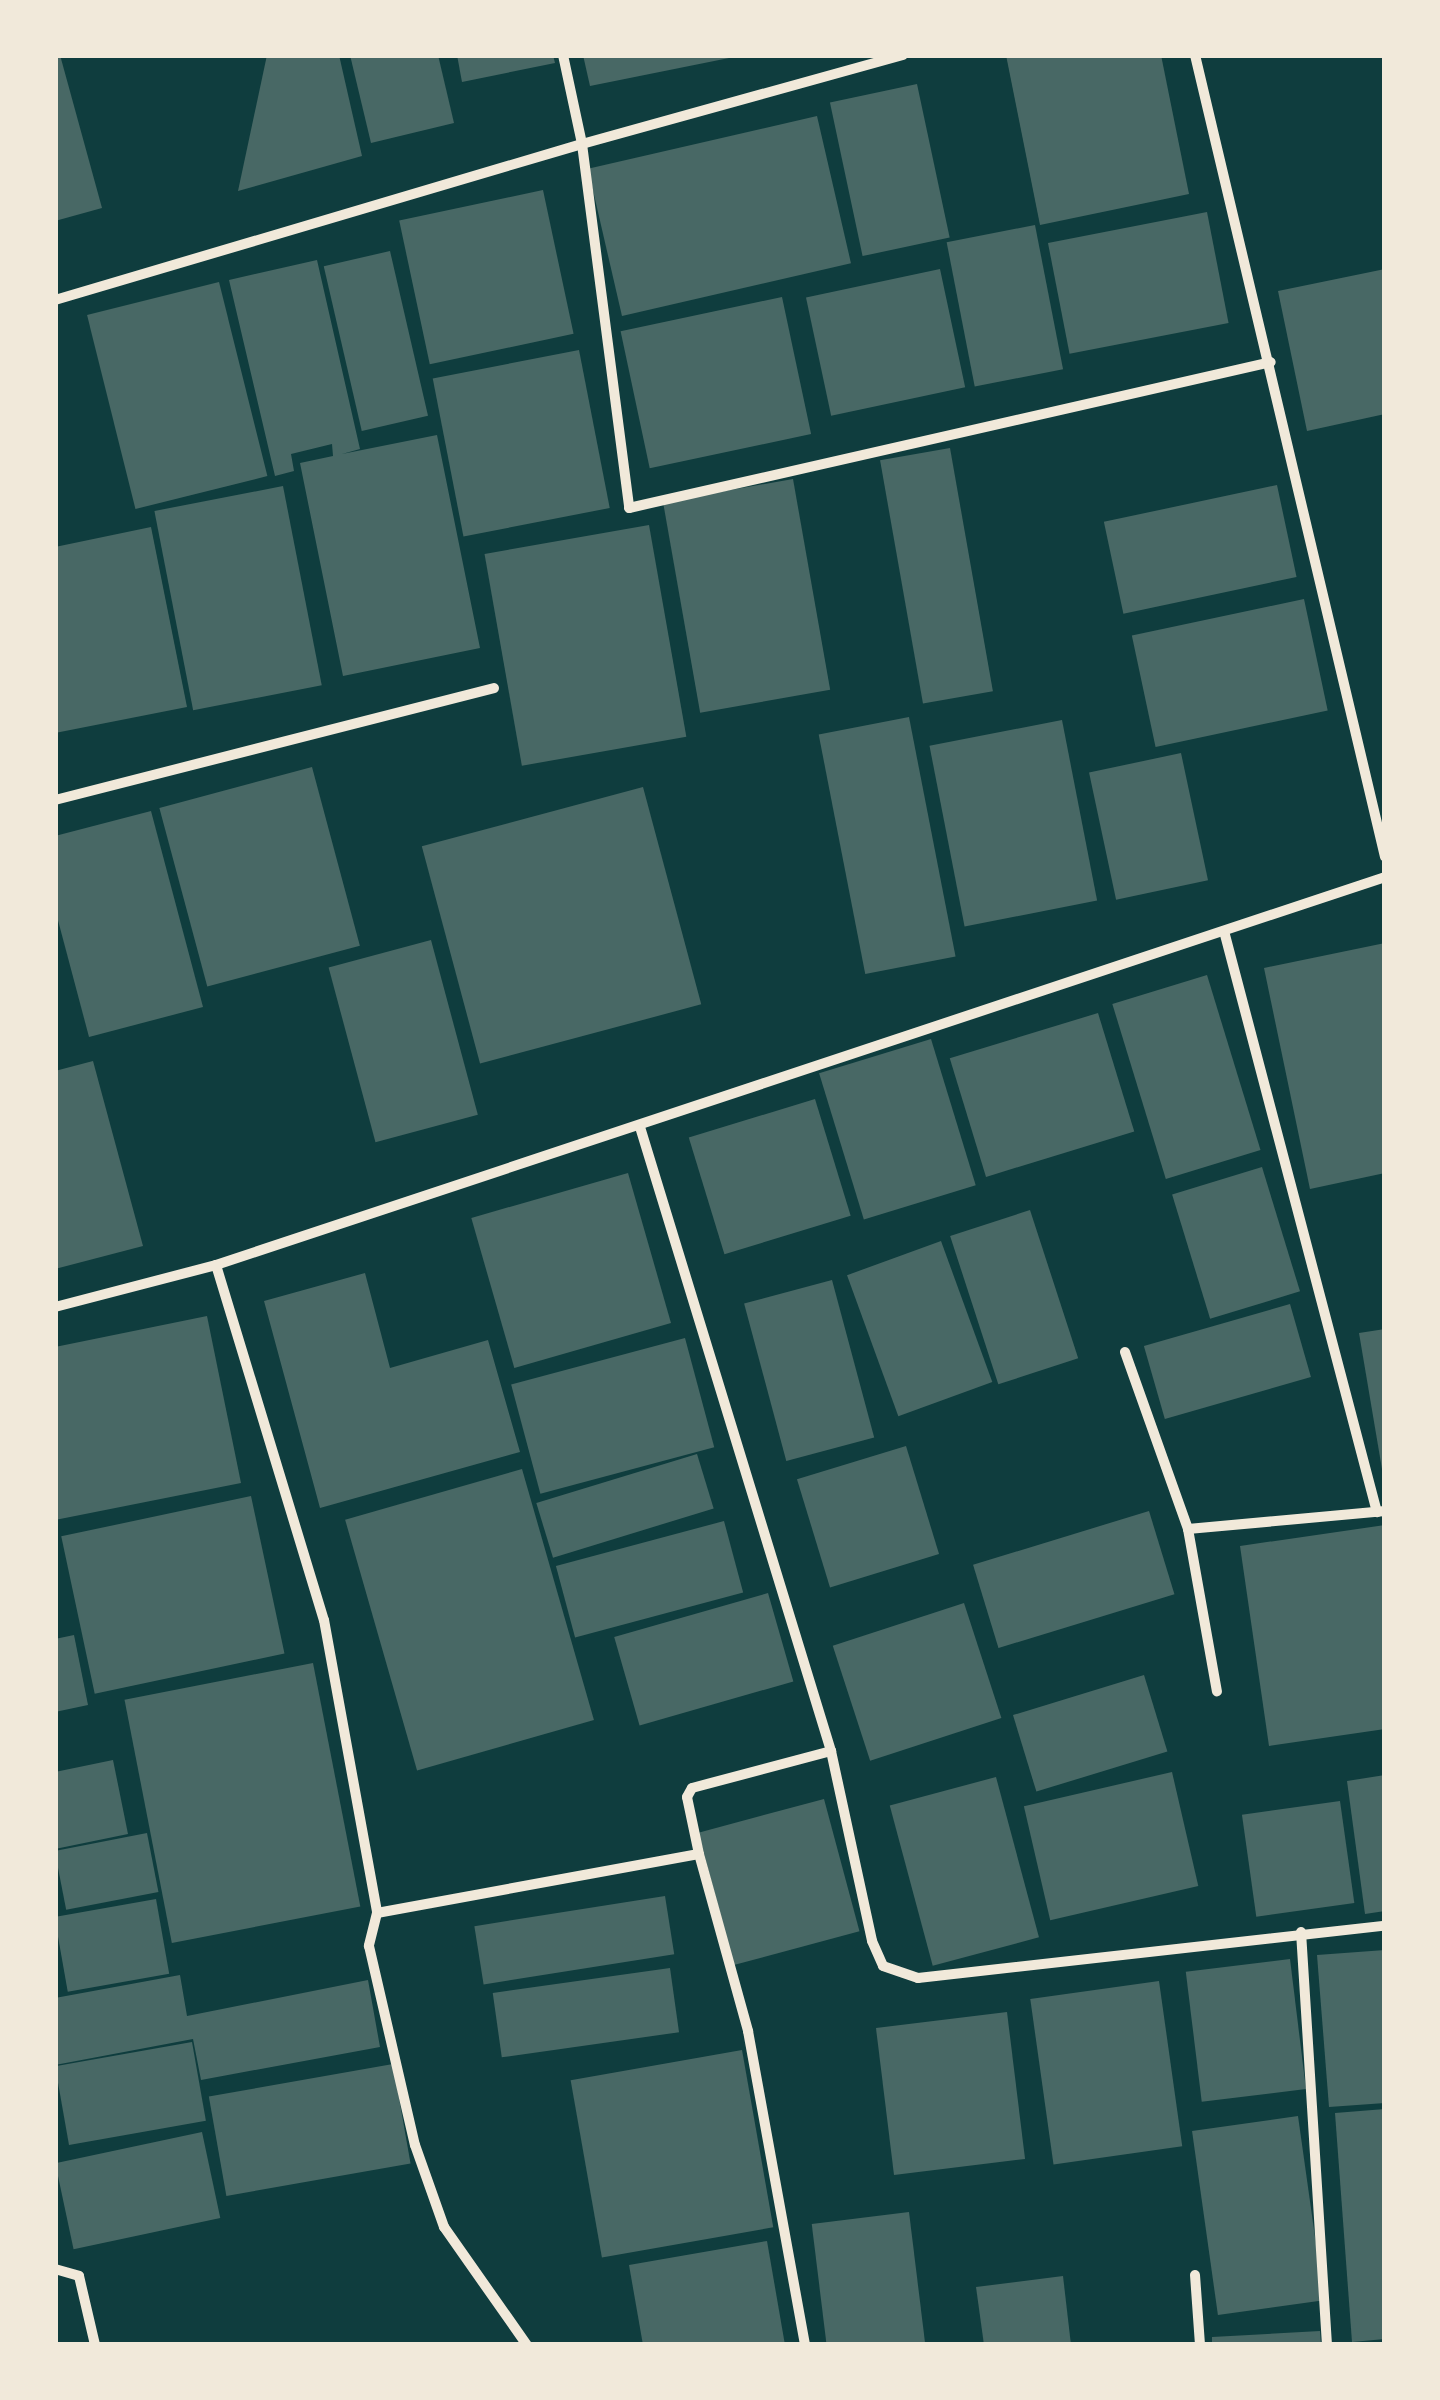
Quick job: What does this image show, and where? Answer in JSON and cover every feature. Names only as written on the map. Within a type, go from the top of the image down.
[{"type":"street","points":[[562,55],[582,144],[629,508],[1271,362]]},
{"type":"street","points":[[55,300],[582,144],[903,55]]},
{"type":"street","points":[[1194,55],[1271,362],[1385,857]]},
{"type":"street","points":[[55,800],[494,688]]},
{"type":"street","points":[[55,1308],[216,1265],[1385,878]]},
{"type":"street","points":[[1188,1529],[1381,1512],[1224,931]]},
{"type":"street","points":[[640,1126],[830,1751],[872,1942],[884,1966],[905,1977],[1385,1926]]},
{"type":"street","points":[[216,1265],[324,1620],[377,1912],[369,1946],[416,2146],[444,2227],[527,2345]]},
{"type":"street","points":[[1126,1352],[1188,1529],[1217,1691]]},
{"type":"street","points":[[805,2345],[748,2031],[687,1797],[692,1788],[830,1751]]},
{"type":"street","points":[[377,1912],[699,1854]]},
{"type":"street","points":[[1302,1932],[1327,2345]]},
{"type":"street","points":[[55,2269],[79,2276],[95,2345]]},
{"type":"street","points":[[1196,2275],[1200,2345]]},
{"type":"building","points":[[55,55],[60,55],[102,208],[55,221]]},
{"type":"building","points":[[267,55],[339,55],[362,156],[238,191]]},
{"type":"building","points":[[350,55],[438,55],[454,123],[371,143]]},
{"type":"building","points":[[457,55],[553,55],[555,63],[462,82]]},
{"type":"building","points":[[583,55],[734,55],[734,57],[590,86]]},
{"type":"building","points":[[1006,55],[1161,55],[1189,194],[1040,225]]},
{"type":"building","points":[[917,84],[950,238],[863,256],[830,103]]},
{"type":"building","points":[[817,116],[851,263],[622,316],[588,169]]},
{"type":"building","points":[[543,190],[574,334],[430,364],[399,221]]},
{"type":"building","points":[[1207,212],[1229,323],[1070,354],[1048,243]]},
{"type":"building","points":[[1035,225],[1063,369],[975,386],[947,242]]},
{"type":"building","points":[[390,251],[428,416],[362,431],[324,266]]},
{"type":"building","points":[[317,260],[360,449],[342,454],[437,435],[480,648],[343,676],[300,463],[333,456],[332,444],[291,454],[294,471],[275,476],[229,280]]},
{"type":"building","points":[[940,269],[965,387],[831,416],[806,297]]},
{"type":"building","points":[[1385,269],[1385,414],[1307,431],[1278,291]]},
{"type":"building","points":[[219,282],[267,476],[135,509],[87,315]]},
{"type":"building","points":[[782,297],[811,434],[650,468],[621,331]]},
{"type":"building","points":[[579,350],[610,508],[463,536],[433,378]]},
{"type":"building","points":[[950,448],[993,691],[923,704],[880,460]]},
{"type":"building","points":[[793,479],[830,690],[700,713],[663,502]]},
{"type":"building","points":[[1277,485],[1297,577],[1123,614],[1104,522]]},
{"type":"building","points":[[283,486],[322,685],[193,710],[154,511]]},
{"type":"building","points":[[649,525],[686,737],[522,766],[485,554]]},
{"type":"building","points":[[151,527],[187,707],[55,733],[55,547]]},
{"type":"building","points":[[1304,599],[1328,711],[1156,747],[1132,636]]},
{"type":"building","points":[[909,717],[956,957],[865,974],[819,735]]},
{"type":"building","points":[[1062,720],[1097,901],[965,926],[929,746]]},
{"type":"building","points":[[1181,753],[1208,880],[1116,900],[1089,773]]},
{"type":"building","points":[[312,767],[360,946],[207,987],[159,808]]},
{"type":"building","points":[[643,787],[701,1004],[480,1064],[422,846]]},
{"type":"building","points":[[151,811],[203,1007],[89,1037],[55,909],[55,836]]},
{"type":"building","points":[[431,940],[478,1115],[375,1142],[329,967]]},
{"type":"building","points":[[1385,943],[1385,1173],[1310,1189],[1264,968]]},
{"type":"building","points":[[1207,975],[1261,1150],[1166,1179],[1112,1004]]},
{"type":"building","points":[[1098,1013],[1134,1132],[986,1177],[950,1058]]},
{"type":"building","points":[[931,1039],[976,1185],[864,1220],[819,1073]]},
{"type":"building","points":[[93,1061],[143,1246],[55,1269],[55,1071]]},
{"type":"building","points":[[815,1099],[851,1216],[724,1254],[689,1138]]},
{"type":"building","points":[[1262,1167],[1300,1291],[1210,1319],[1172,1194]]},
{"type":"building","points":[[628,1173],[671,1323],[514,1368],[471,1218]]},
{"type":"building","points":[[1030,1210],[1078,1358],[998,1384],[950,1236]]},
{"type":"building","points":[[941,1241],[992,1382],[898,1416],[847,1275]]},
{"type":"building","points":[[365,1273],[390,1368],[488,1340],[520,1452],[320,1508],[264,1301]]},
{"type":"building","points":[[832,1280],[874,1437],[786,1461],[744,1304]]},
{"type":"building","points":[[1290,1304],[1311,1377],[1165,1419],[1144,1346]]},
{"type":"building","points":[[207,1316],[241,1483],[55,1520],[55,1347]]},
{"type":"building","points":[[1385,1329],[1385,1475],[1383,1475],[1359,1333]]},
{"type":"building","points":[[685,1338],[714,1447],[540,1494],[511,1385]]},
{"type":"building","points":[[906,1446],[939,1554],[830,1587],[797,1479]]},
{"type":"building","points":[[697,1454],[714,1509],[553,1558],[536,1503]]},
{"type":"building","points":[[522,1469],[594,1720],[417,1771],[345,1520]]},
{"type":"building","points":[[251,1496],[284,1653],[95,1694],[61,1536]]},
{"type":"building","points":[[1149,1511],[1174,1594],[998,1648],[973,1565]]},
{"type":"building","points":[[724,1521],[743,1592],[575,1638],[556,1566]]},
{"type":"building","points":[[1385,1525],[1385,1729],[1269,1746],[1240,1546]]},
{"type":"building","points":[[768,1593],[793,1681],[640,1726],[614,1637]]},
{"type":"building","points":[[964,1603],[1001,1718],[870,1761],[833,1646]]},
{"type":"building","points":[[74,1635],[88,1705],[55,1712],[55,1639]]},
{"type":"building","points":[[313,1663],[360,1906],[172,1943],[125,1700]]},
{"type":"building","points":[[1144,1675],[1167,1752],[1036,1792],[1013,1715]]},
{"type":"building","points":[[113,1760],[128,1834],[55,1849],[55,1772]]},
{"type":"building","points":[[1172,1772],[1198,1886],[1050,1920],[1024,1806]]},
{"type":"building","points":[[1385,1775],[1385,1911],[1365,1914],[1347,1781]]},
{"type":"building","points":[[996,1777],[1039,1937],[933,1966],[890,1805]]},
{"type":"building","points":[[824,1799],[859,1931],[734,1965],[698,1833]]},
{"type":"building","points":[[1340,1801],[1354,1903],[1256,1917],[1242,1815]]},
{"type":"building","points":[[147,1833],[158,1892],[66,1910],[55,1851]]},
{"type":"building","points":[[665,1896],[674,1954],[484,1984],[474,1926]]},
{"type":"building","points":[[156,1899],[169,1974],[68,1992],[55,1917]]},
{"type":"building","points":[[1385,1950],[1385,2103],[1329,2107],[1317,1955]]},
{"type":"building","points":[[1290,1959],[1306,2089],[1202,2102],[1186,1972]]},
{"type":"building","points":[[670,1968],[679,2032],[502,2057],[493,1993]]},
{"type":"building","points":[[180,1975],[187,2016],[368,1980],[380,2047],[201,2080],[193,2039],[55,2065],[55,1998]]},
{"type":"building","points":[[1159,1981],[1182,2146],[1054,2164],[1030,1999]]},
{"type":"building","points":[[1007,2012],[1025,2159],[894,2175],[876,2028]]},
{"type":"building","points":[[192,2042],[206,2121],[69,2145],[55,2066]]},
{"type":"building","points":[[742,2050],[773,2227],[602,2257],[571,2080]]},
{"type":"building","points":[[393,2064],[411,2163],[226,2196],[209,2096]]},
{"type":"building","points":[[1385,2109],[1385,2339],[1352,2342],[1335,2113]]},
{"type":"building","points":[[1298,2116],[1324,2300],[1218,2315],[1192,2131]]},
{"type":"building","points":[[202,2132],[220,2218],[74,2249],[55,2163]]},
{"type":"building","points":[[909,2212],[925,2345],[827,2345],[812,2224]]},
{"type":"building","points":[[767,2241],[785,2345],[643,2345],[629,2265]]},
{"type":"building","points":[[1063,2276],[1071,2345],[984,2345],[976,2287]]},
{"type":"building","points":[[1320,2331],[1321,2345],[1212,2345],[1212,2337]]}]
